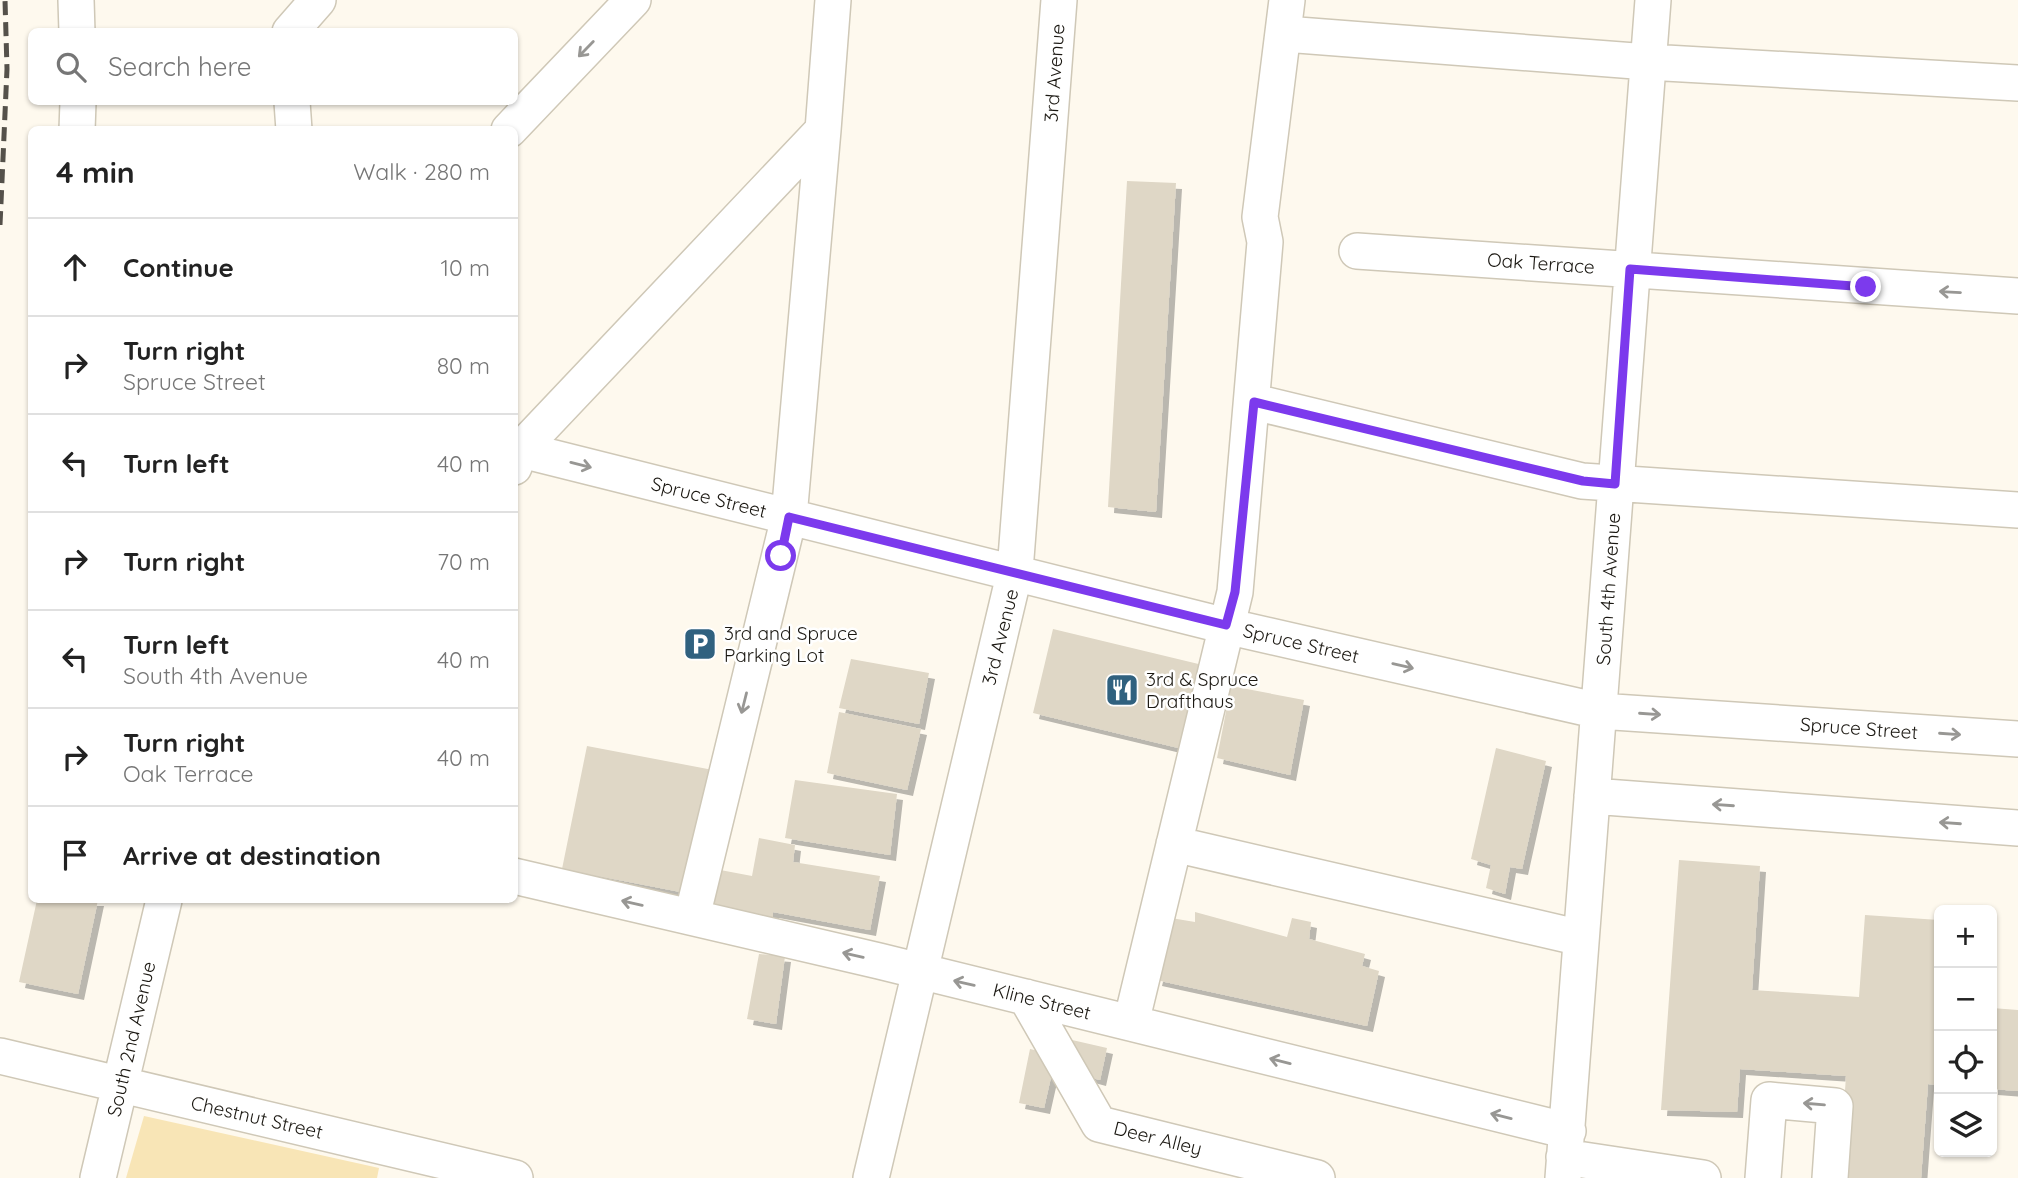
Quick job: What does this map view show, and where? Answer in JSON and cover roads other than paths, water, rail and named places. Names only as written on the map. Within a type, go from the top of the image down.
[{"type":"street","points":[[76,0],[76,28]]},
{"type":"street","points":[[283,0],[287,28]]},
{"type":"street","points":[[292,28],[318,0]]},
{"type":"street","points":[[513,126],[633,0]]},
{"type":"street","points":[[692,917],[789,517],[834,0]]},
{"type":"street","name":"3rd Avenue","points":[[871,1178],[1016,571],[1059,0]]},
{"type":"street","name":"South 4th Avenue","points":[[1565,1155],[1630,269],[1653,0]]},
{"type":"street","points":[[1131,1023],[1235,592],[1254,402],[1265,242],[1260,217],[1286,17],[1648,62],[2018,83]]},
{"type":"street","points":[[77,126],[78,105]]},
{"type":"street","points":[[292,105],[294,126]]},
{"type":"street","points":[[518,453],[822,130]]},
{"type":"street","name":"Oak Terrace","points":[[1357,251],[2018,296]]},
{"type":"street","points":[[1254,402],[1583,481],[2018,510]]},
{"type":"street","name":"Spruce Street","points":[[518,455],[1016,571],[1226,625],[1599,710],[2018,739]]},
{"type":"street","points":[[1592,796],[2018,828]]},
{"type":"street","points":[[1174,844],[1581,938]]},
{"type":"street","name":"Kline Street","points":[[518,877],[1131,1023],[1565,1155],[1703,1178]]},
{"type":"street","name":"South 2nd Avenue","points":[[98,1178],[163,903]]},
{"type":"street","name":"Deer Alley","points":[[1026,998],[1100,1124],[1317,1178]]},
{"type":"street","name":"Chestnut Street","points":[[0,1056],[119,1085],[403,1165],[515,1178]]},
{"type":"street","points":[[1763,1178],[1769,1100],[1835,1106],[1830,1178]]},
{"type":"railway","points":[[0,225],[7,69],[5,0]]},
{"type":"place","name":"3rd and Spruce Parking Lot","points":[[700,644]]},
{"type":"place","name":"3rd & Spruce Drafthaus","points":[[1122,690]]}]
